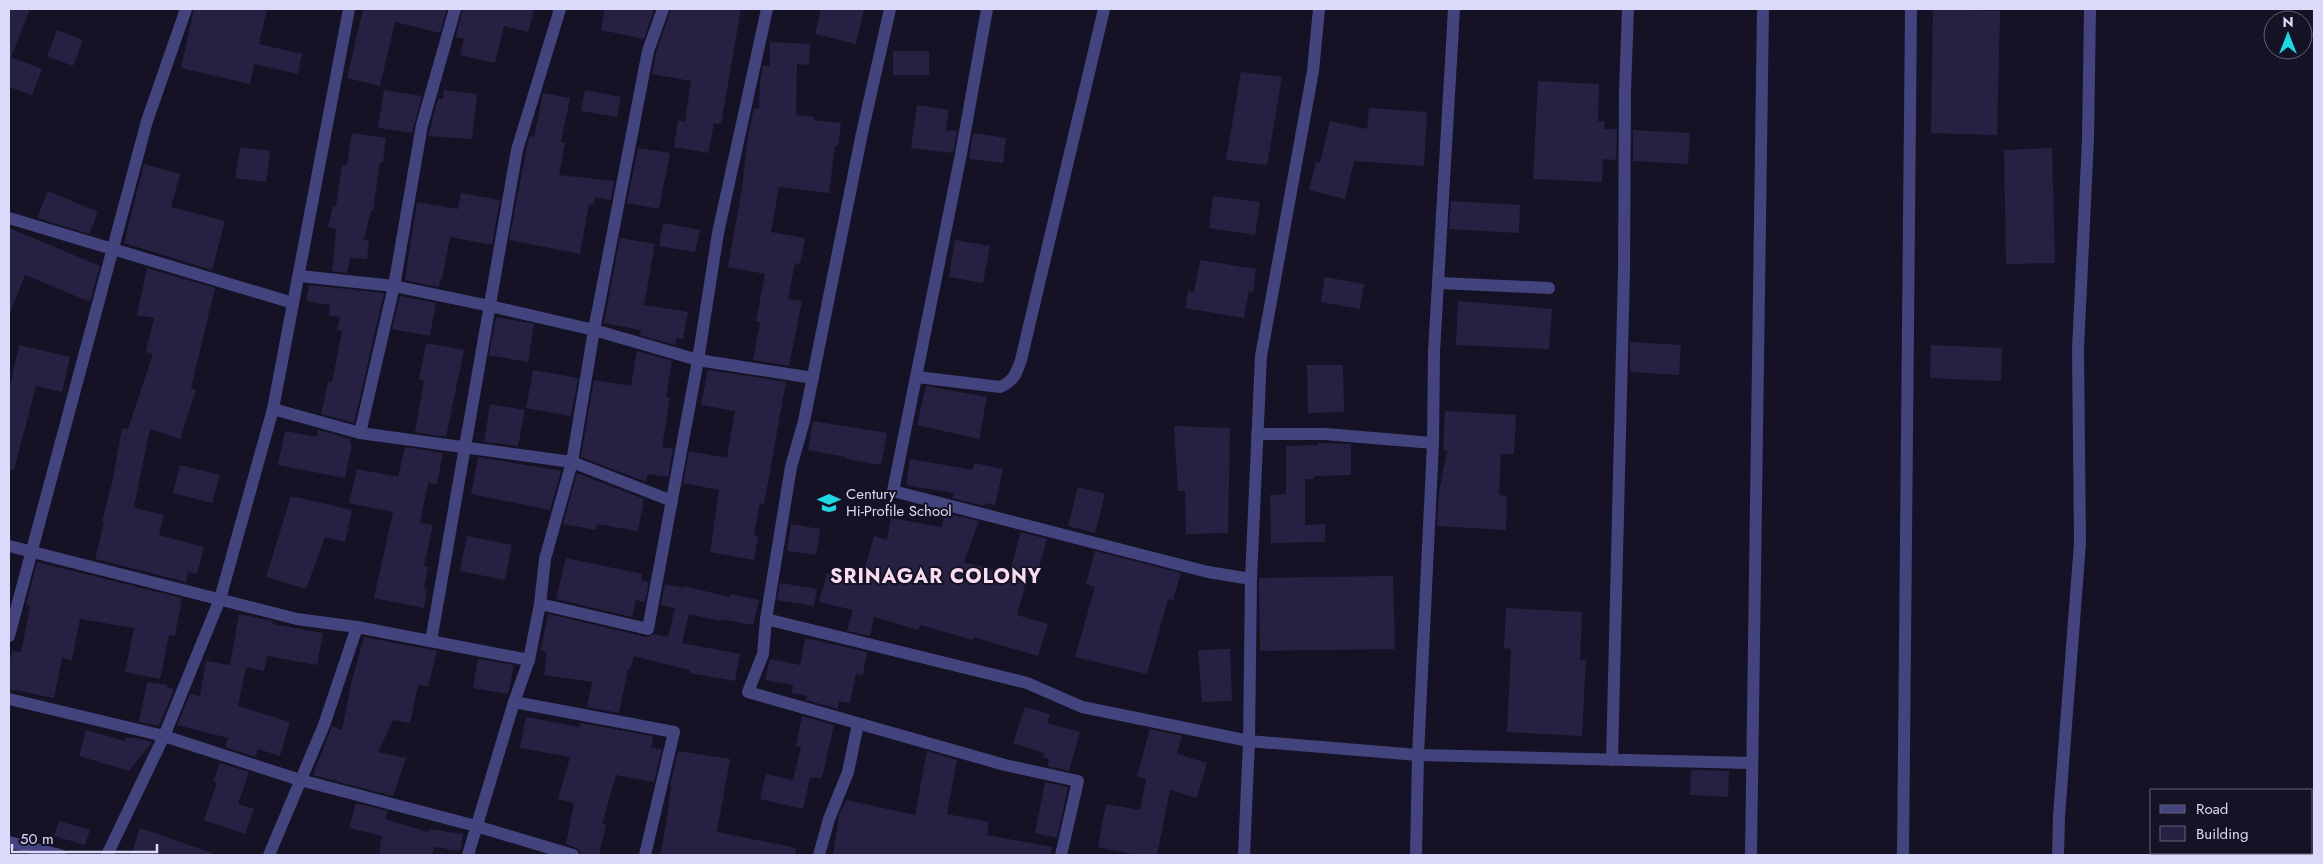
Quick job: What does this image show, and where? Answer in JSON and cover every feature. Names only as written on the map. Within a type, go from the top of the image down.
[{"type":"street","points":[[9,636],[30,551],[114,249],[147,121],[186,9]]},
{"type":"street","points":[[107,855],[164,736],[220,599],[273,409],[292,303],[300,276],[349,9]]},
{"type":"street","points":[[360,433],[394,286],[422,125],[455,9]]},
{"type":"street","points":[[431,641],[517,150],[560,9]]},
{"type":"street","points":[[468,855],[514,702],[529,660],[540,604],[545,559],[572,462],[594,330],[648,51],[663,9]]},
{"type":"street","points":[[540,604],[648,629],[698,360],[718,233],[766,9]]},
{"type":"street","points":[[890,9],[862,133],[813,378],[791,467],[766,619],[763,654],[748,692],[1005,765],[1078,781],[1061,855]]},
{"type":"street","points":[[987,9],[962,154],[893,491],[1208,572],[1251,579]]},
{"type":"street","points":[[917,377],[1000,387],[1011,383],[1015,377],[1104,9]]},
{"type":"street","points":[[1244,855],[1249,741],[1251,579],[1261,356],[1313,71],[1319,9]]},
{"type":"street","points":[[1416,855],[1418,755],[1433,443],[1434,352],[1440,283],[1439,253],[1454,9]]},
{"type":"street","points":[[1612,760],[1624,270],[1625,91],[1628,9]]},
{"type":"street","points":[[1751,855],[1763,9]]},
{"type":"street","points":[[1903,855],[1910,9]]},
{"type":"street","points":[[2058,855],[2059,816],[2080,542],[2078,349],[2088,139],[2090,9]]},
{"type":"street","points":[[9,218],[292,303]]},
{"type":"street","points":[[300,276],[394,286],[594,330],[698,360],[813,378]]},
{"type":"street","points":[[1440,283],[1549,288]]},
{"type":"street","points":[[273,409],[360,433],[572,462],[672,501]]},
{"type":"street","points":[[1257,434],[1325,434],[1433,443]]},
{"type":"street","points":[[9,546],[298,619],[357,626],[529,660]]},
{"type":"street","points":[[766,619],[1027,682],[1082,707],[1249,741],[1418,755],[1752,763]]},
{"type":"street","points":[[269,855],[324,725],[357,626]]},
{"type":"street","points":[[9,699],[164,736],[300,780],[476,826],[573,855]]},
{"type":"street","points":[[514,702],[674,732],[646,855]]},
{"type":"street","points":[[819,855],[829,819],[848,772],[858,724]]},
{"type":"street","points":[[9,842],[60,855]]},
{"type":"building","points":[[9,9],[30,9],[11,57],[42,69],[32,95],[9,87]]},
{"type":"building","points":[[194,9],[267,9],[259,44],[302,54],[298,74],[254,64],[250,84],[181,68]]},
{"type":"building","points":[[363,9],[447,9],[440,33],[395,22],[380,86],[347,78]]},
{"type":"building","points":[[463,9],[534,9],[528,32],[504,26],[495,63],[460,55],[464,39],[456,37]]},
{"type":"building","points":[[605,9],[654,9],[644,39],[601,30]]},
{"type":"building","points":[[671,9],[741,9],[721,124],[714,123],[708,153],[674,147],[678,120],[685,122],[691,81],[652,74],[656,53]]},
{"type":"building","points":[[821,9],[864,9],[856,44],[815,34]]},
{"type":"building","points":[[1933,9],[2000,11],[1997,135],[1931,133]]},
{"type":"building","points":[[57,30],[83,40],[73,66],[47,56]]},
{"type":"building","points":[[770,42],[810,44],[809,65],[797,64],[796,115],[814,117],[814,120],[841,123],[838,146],[835,145],[829,193],[779,187],[771,232],[805,238],[800,264],[795,263],[788,299],[802,301],[789,366],[753,360],[760,322],[756,321],[765,274],[728,267],[742,189],[748,135],[754,108],[759,109],[760,81],[763,66],[770,66]]},
{"type":"building","points":[[893,51],[929,51],[929,75],[893,75]]},
{"type":"building","points":[[1241,72],[1282,77],[1267,165],[1226,160]]},
{"type":"building","points":[[1538,81],[1599,84],[1598,121],[1605,122],[1604,129],[1617,129],[1616,160],[1603,159],[1602,182],[1533,179]]},
{"type":"building","points":[[384,90],[422,96],[412,133],[378,128]]},
{"type":"building","points":[[444,90],[477,94],[472,139],[428,136],[438,99],[443,99]]},
{"type":"building","points":[[585,90],[621,97],[617,117],[581,111]]},
{"type":"building","points":[[543,93],[570,98],[561,142],[565,143],[559,175],[614,181],[611,200],[595,197],[594,205],[589,204],[580,254],[509,240],[528,141],[530,136],[534,137]]},
{"type":"building","points":[[917,105],[949,110],[946,130],[957,131],[953,153],[911,148]]},
{"type":"building","points":[[1369,108],[1427,112],[1424,166],[1354,161],[1345,199],[1309,190],[1316,162],[1320,163],[1330,121],[1367,129]]},
{"type":"building","points":[[1633,130],[1690,133],[1688,164],[1633,161]]},
{"type":"building","points":[[352,133],[386,138],[383,162],[380,162],[373,211],[371,210],[364,240],[369,240],[367,259],[350,258],[347,273],[332,271],[336,229],[328,227],[333,206],[336,206],[342,165],[347,165]]},
{"type":"building","points":[[973,133],[1006,138],[1003,163],[969,159]]},
{"type":"building","points":[[240,147],[270,151],[266,182],[235,178]]},
{"type":"building","points":[[638,148],[670,153],[659,209],[627,203]]},
{"type":"building","points":[[2052,148],[2055,263],[2006,264],[2004,150]]},
{"type":"building","points":[[144,164],[180,174],[171,207],[225,221],[212,270],[124,243]]},
{"type":"building","points":[[48,191],[98,212],[89,234],[37,218]]},
{"type":"building","points":[[461,193],[500,200],[492,245],[450,237],[439,287],[405,280],[417,202],[458,209]]},
{"type":"building","points":[[1213,196],[1260,202],[1255,235],[1209,228]]},
{"type":"building","points":[[1451,201],[1520,205],[1519,233],[1449,229]]},
{"type":"building","points":[[663,223],[700,230],[695,252],[659,246]]},
{"type":"building","points":[[9,228],[100,266],[90,302],[25,275],[9,315]]},
{"type":"building","points":[[620,238],[655,244],[644,305],[688,312],[683,339],[677,338],[675,345],[640,335],[641,330],[604,323]]},
{"type":"building","points":[[955,240],[990,246],[983,283],[949,277]]},
{"type":"building","points":[[1200,260],[1256,269],[1253,292],[1249,291],[1244,318],[1185,308],[1188,291],[1194,292]]},
{"type":"building","points":[[147,268],[215,288],[191,388],[196,390],[180,439],[150,429],[134,506],[135,508],[164,515],[159,535],[204,547],[197,574],[188,572],[186,582],[95,559],[104,523],[102,522],[113,479],[122,428],[128,429],[153,354],[146,352],[154,318],[137,315]]},
{"type":"building","points":[[1325,277],[1364,284],[1360,309],[1321,302]]},
{"type":"building","points":[[309,285],[384,293],[354,423],[321,414],[328,382],[332,382],[342,331],[337,330],[340,317],[329,315],[330,305],[306,301]]},
{"type":"building","points":[[400,296],[436,303],[430,336],[392,329]]},
{"type":"building","points":[[1458,301],[1552,309],[1549,349],[1456,345]]},
{"type":"building","points":[[496,317],[534,324],[528,362],[489,355]]},
{"type":"building","points":[[1630,342],[1681,345],[1679,375],[1630,372]]},
{"type":"building","points":[[426,343],[464,350],[446,437],[415,432],[424,380],[419,380]]},
{"type":"building","points":[[19,345],[70,357],[62,392],[36,386],[14,470],[9,469],[9,390]]},
{"type":"building","points":[[1931,345],[2002,348],[2001,381],[1930,378]]},
{"type":"building","points":[[637,351],[672,361],[666,397],[670,397],[662,447],[673,449],[668,477],[648,474],[646,482],[581,457],[594,380],[631,386]]},
{"type":"building","points":[[1307,365],[1343,365],[1344,412],[1308,413]]},
{"type":"building","points":[[533,370],[578,378],[571,416],[526,408]]},
{"type":"building","points":[[708,370],[786,382],[764,504],[760,503],[754,535],[758,536],[754,560],[710,552],[719,490],[683,483],[689,451],[727,458],[735,411],[701,405]]},
{"type":"building","points":[[926,386],[987,397],[979,439],[917,425]]},
{"type":"building","points":[[490,404],[525,410],[518,446],[484,442]]},
{"type":"building","points":[[1445,411],[1516,415],[1514,454],[1501,454],[1499,495],[1507,496],[1506,530],[1437,526],[1439,492],[1447,451],[1443,450]]},
{"type":"building","points":[[813,421],[887,433],[881,465],[808,450]]},
{"type":"building","points":[[1174,426],[1230,428],[1228,533],[1186,534],[1185,491],[1178,491]]},
{"type":"building","points":[[318,430],[351,439],[350,444],[352,444],[345,478],[278,465],[285,431],[317,437]]},
{"type":"building","points":[[1318,443],[1351,444],[1351,475],[1314,476],[1314,479],[1305,479],[1305,525],[1325,524],[1325,542],[1271,543],[1270,495],[1286,494],[1286,446],[1318,445]]},
{"type":"building","points":[[405,447],[443,453],[437,484],[428,483],[420,523],[433,525],[424,566],[428,567],[424,588],[427,589],[424,608],[374,598],[393,512],[349,503],[357,469],[398,477]]},
{"type":"building","points":[[478,457],[561,471],[550,510],[471,494]]},
{"type":"building","points":[[910,459],[973,470],[974,463],[1003,469],[995,505],[985,503],[984,506],[952,498],[954,493],[906,485]]},
{"type":"building","points":[[180,465],[220,475],[212,503],[173,493]]},
{"type":"building","points":[[577,473],[644,499],[638,531],[597,524],[596,530],[563,524]]},
{"type":"building","points":[[1078,487],[1105,494],[1095,533],[1068,526]]},
{"type":"building","points":[[291,496],[352,510],[345,542],[325,537],[306,589],[266,577]]},
{"type":"building","points":[[946,513],[979,521],[964,562],[1009,574],[1021,532],[1047,539],[1038,571],[1030,569],[1017,615],[1048,624],[1038,656],[973,637],[973,640],[920,625],[918,630],[874,617],[870,636],[847,631],[853,610],[819,602],[827,573],[861,582],[874,536],[887,540],[891,518],[941,527]]},
{"type":"building","points":[[791,524],[820,529],[816,555],[787,551]]},
{"type":"building","points":[[467,536],[512,545],[505,580],[460,571]]},
{"type":"building","points":[[1095,551],[1181,573],[1173,600],[1168,599],[1147,674],[1075,657],[1095,587],[1086,584]]},
{"type":"building","points":[[566,558],[642,574],[641,580],[649,582],[645,602],[636,600],[632,617],[556,599]]},
{"type":"building","points":[[37,562],[182,598],[175,636],[169,635],[160,679],[125,672],[134,628],[80,619],[72,660],[62,658],[54,698],[9,689],[9,669],[12,651],[21,652],[30,606],[26,605]]},
{"type":"building","points":[[1393,576],[1395,649],[1260,651],[1259,578]]},
{"type":"building","points":[[780,583],[817,589],[814,606],[777,600]]},
{"type":"building","points":[[665,584],[684,588],[684,586],[730,597],[731,594],[759,600],[753,625],[721,619],[720,621],[689,614],[682,643],[740,654],[735,681],[689,673],[690,670],[634,656],[630,670],[628,669],[619,713],[587,707],[592,682],[544,675],[547,652],[541,650],[548,614],[646,637],[654,634],[668,637],[675,608],[661,605]]},
{"type":"building","points":[[1506,608],[1582,612],[1580,660],[1586,660],[1582,736],[1507,732],[1511,649],[1504,648]]},
{"type":"building","points":[[239,614],[273,621],[272,624],[323,633],[317,665],[267,656],[264,671],[246,667],[238,706],[290,722],[280,756],[258,749],[255,757],[225,747],[228,738],[177,725],[190,694],[200,696],[206,661],[230,665]]},
{"type":"building","points":[[364,637],[437,651],[428,687],[418,685],[410,723],[393,720],[378,752],[406,758],[393,796],[313,775],[332,726],[342,730],[352,680]]},
{"type":"building","points":[[805,638],[867,652],[863,675],[856,674],[850,703],[839,701],[838,709],[806,700],[807,696],[792,693],[793,685],[765,680],[770,659],[800,665]]},
{"type":"building","points":[[1230,649],[1232,701],[1202,702],[1198,650]]},
{"type":"building","points":[[478,659],[514,665],[508,694],[473,688]]},
{"type":"building","points":[[147,682],[167,685],[167,687],[174,689],[159,726],[139,722]]},
{"type":"building","points":[[1025,707],[1050,714],[1047,723],[1080,732],[1069,771],[1048,766],[1049,759],[1043,757],[1044,753],[1013,743]]},
{"type":"building","points":[[802,716],[834,725],[822,778],[810,778],[803,809],[760,799],[766,774],[793,780],[801,747],[796,746]]},
{"type":"building","points":[[526,717],[579,727],[580,723],[653,736],[651,748],[662,749],[654,782],[616,775],[602,824],[606,824],[599,855],[581,855],[579,849],[566,844],[574,803],[558,799],[570,757],[520,748]]},
{"type":"building","points":[[1150,729],[1182,736],[1177,754],[1207,763],[1197,798],[1170,790],[1157,855],[1138,855],[1098,847],[1106,804],[1140,810],[1146,779],[1137,776]]},
{"type":"building","points":[[86,730],[125,741],[125,738],[136,738],[152,742],[129,771],[79,756]]},
{"type":"building","points":[[678,751],[730,759],[717,832],[796,848],[795,855],[660,855],[667,819],[670,786]]},
{"type":"building","points":[[927,751],[957,760],[947,814],[989,822],[987,835],[1052,847],[1051,855],[833,855],[839,815],[846,800],[915,815]]},
{"type":"building","points":[[220,763],[249,772],[238,804],[254,809],[245,834],[204,820],[217,783],[213,781]]},
{"type":"building","points":[[1691,770],[1729,771],[1728,797],[1690,795]]},
{"type":"building","points":[[1045,782],[1068,787],[1057,838],[1035,833]]},
{"type":"building","points":[[356,803],[388,811],[385,819],[428,832],[429,829],[463,834],[460,851],[434,847],[432,855],[379,855],[382,836],[349,828]]},
{"type":"building","points":[[59,821],[90,830],[85,845],[54,836]]},
{"type":"building","points":[[140,828],[212,853],[212,855],[131,855]]},
{"type":"place","name":"Century Hi-Profile School","points":[[829,503]]},
{"type":"district","name":"SRINAGAR COLONY","points":[[936,576]]}]
